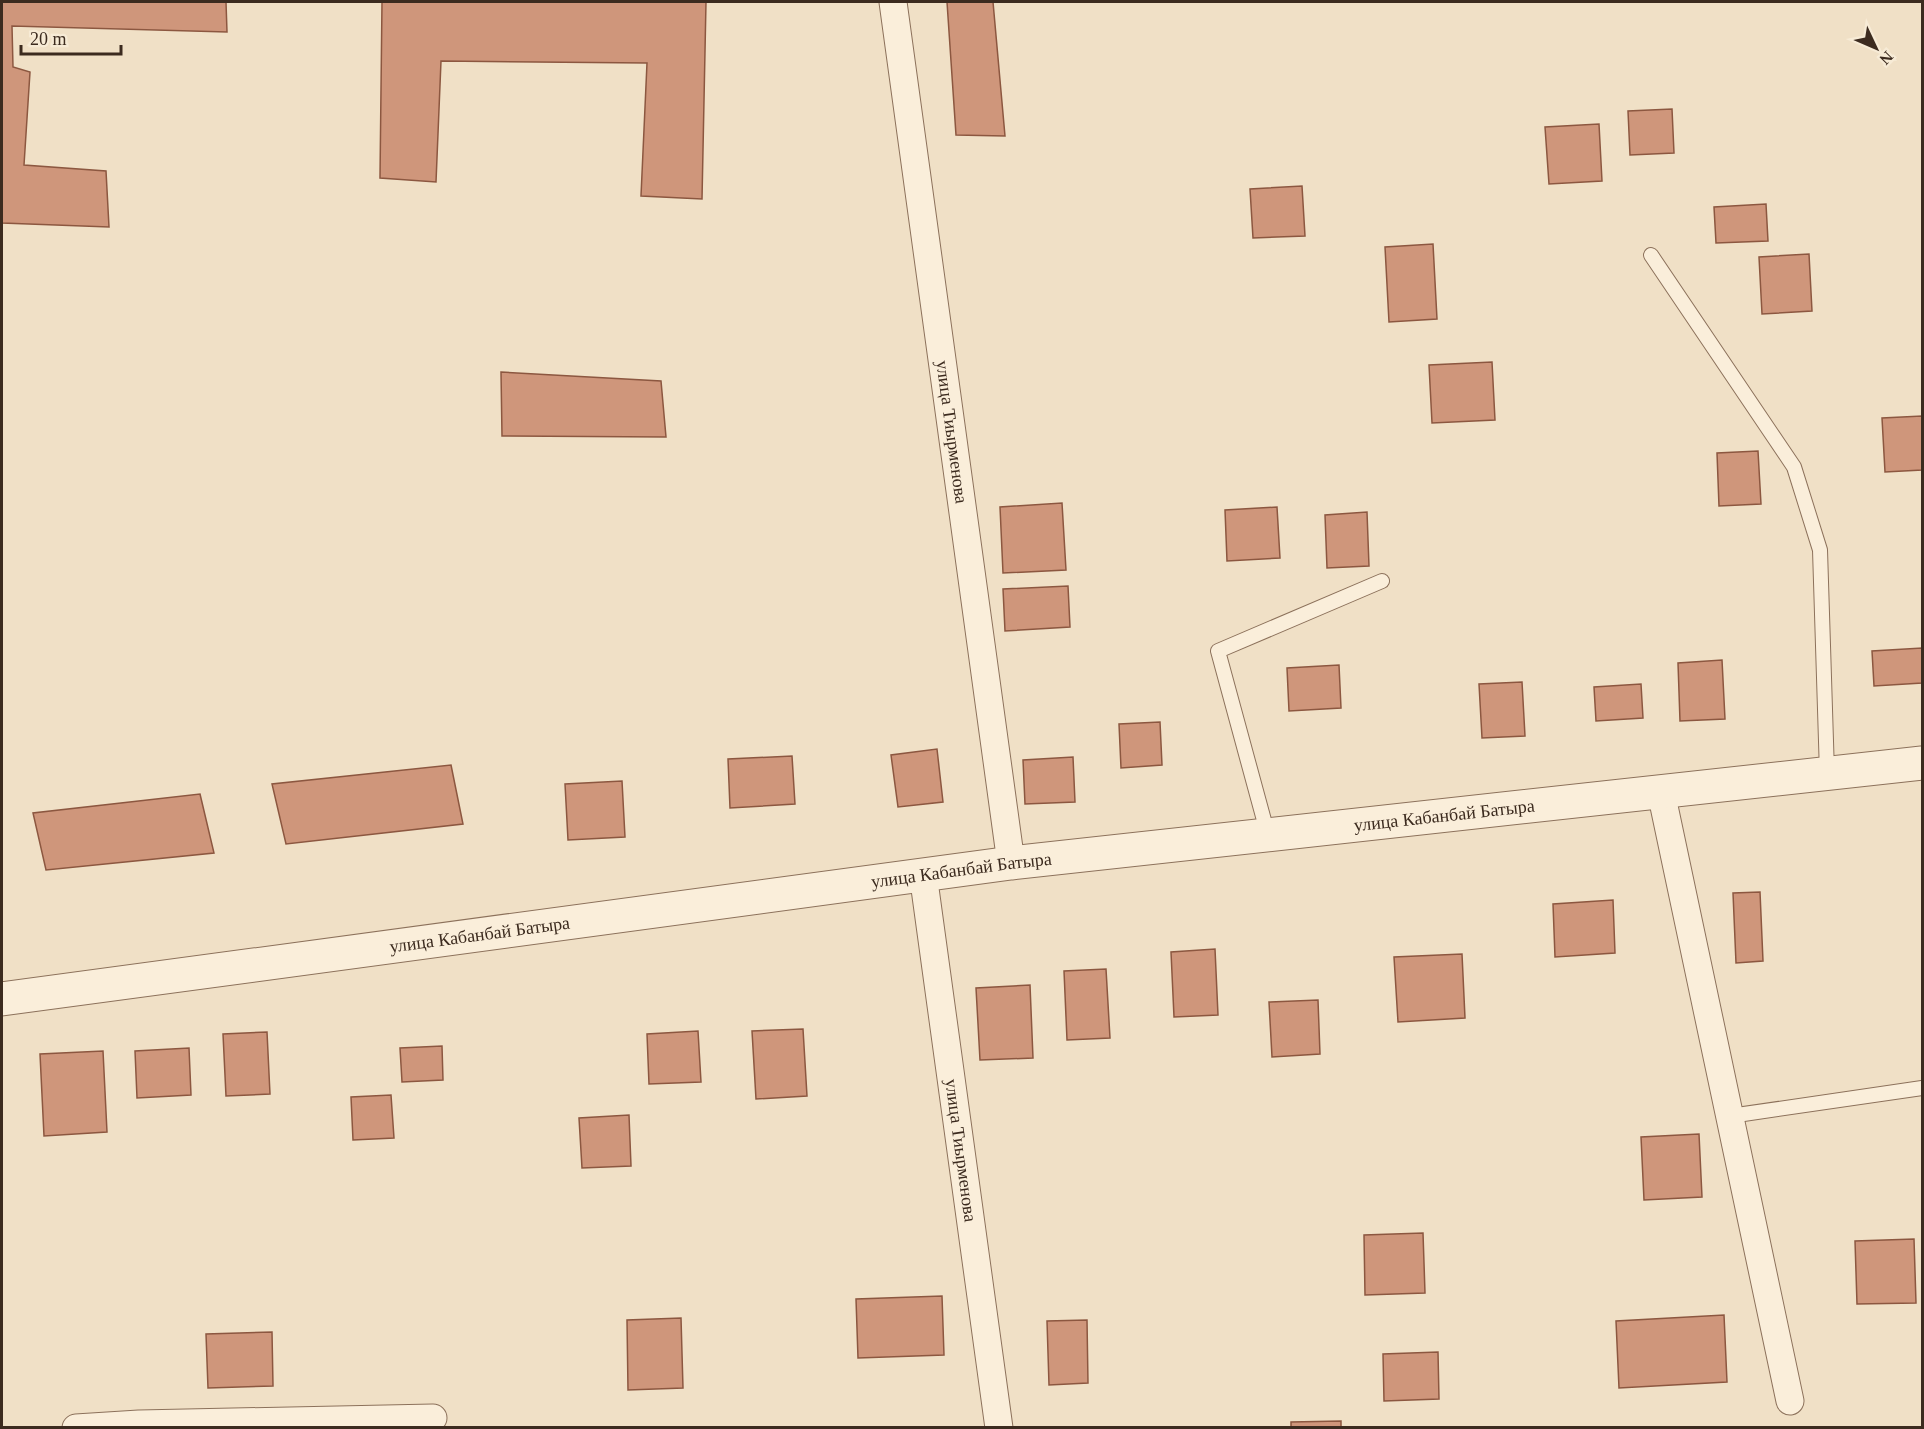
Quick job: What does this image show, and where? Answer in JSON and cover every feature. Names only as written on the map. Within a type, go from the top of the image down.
[{"type":"street","name":"улица Тиырменова","points":[[893,2],[1011,863]]},
{"type":"street","name":"улица Кабанбай Батыра","points":[[2,999],[1011,863],[1923,763]]},
{"type":"street","points":[[1661,792],[1790,1401]]},
{"type":"street","name":"улица Тиырменова","points":[[923,874],[999,1428]]},
{"type":"street","points":[[76,1428],[139,1424],[433,1418]]},
{"type":"lane","points":[[1651,255],[1794,467],[1820,550],[1827,774]]},
{"type":"lane","points":[[1268,834],[1218,651],[1382,581]]},
{"type":"lane","points":[[1730,1116],[1923,1088]]},
{"type":"building","points":[[2,2],[226,2],[227,32],[12,26],[13,67],[30,72],[24,165],[106,171],[109,227],[2,223]]},
{"type":"building","points":[[382,2],[706,2],[702,199],[641,196],[647,63],[441,61],[436,182],[380,178]]},
{"type":"building","points":[[947,2],[993,2],[1005,136],[956,135]]},
{"type":"building","points":[[1672,109],[1674,153],[1630,155],[1628,111]]},
{"type":"building","points":[[1599,124],[1602,181],[1549,184],[1545,127]]},
{"type":"building","points":[[1302,186],[1305,236],[1253,238],[1250,189]]},
{"type":"building","points":[[1766,204],[1768,241],[1716,243],[1714,207]]},
{"type":"building","points":[[1433,244],[1437,319],[1389,322],[1385,247]]},
{"type":"building","points":[[1809,254],[1812,311],[1762,314],[1759,257]]},
{"type":"building","points":[[1492,362],[1495,420],[1432,423],[1429,365]]},
{"type":"building","points":[[501,372],[661,381],[666,437],[502,436]]},
{"type":"building","points":[[1922,416],[1922,470],[1885,472],[1882,418]]},
{"type":"building","points":[[1758,451],[1761,504],[1719,506],[1717,453]]},
{"type":"building","points":[[1062,503],[1066,570],[1003,573],[1000,507]]},
{"type":"building","points":[[1277,507],[1280,558],[1227,561],[1225,510]]},
{"type":"building","points":[[1367,512],[1369,566],[1327,568],[1325,515]]},
{"type":"building","points":[[1068,586],[1070,627],[1005,631],[1003,589]]},
{"type":"building","points":[[1922,648],[1922,683],[1874,686],[1872,651]]},
{"type":"building","points":[[1722,660],[1725,719],[1680,721],[1678,663]]},
{"type":"building","points":[[1339,665],[1341,708],[1289,711],[1287,668]]},
{"type":"building","points":[[1522,682],[1525,736],[1482,738],[1479,684]]},
{"type":"building","points":[[1641,684],[1643,718],[1596,721],[1594,687]]},
{"type":"building","points":[[1160,722],[1162,765],[1121,768],[1119,724]]},
{"type":"building","points":[[937,749],[943,802],[898,807],[891,755]]},
{"type":"building","points":[[792,756],[795,804],[730,808],[728,759]]},
{"type":"building","points":[[1073,757],[1075,802],[1025,804],[1023,760]]},
{"type":"building","points":[[451,765],[463,824],[286,844],[272,784]]},
{"type":"building","points":[[622,781],[625,837],[568,840],[565,784]]},
{"type":"building","points":[[200,794],[214,853],[46,870],[33,813]]},
{"type":"building","points":[[1760,892],[1763,961],[1736,963],[1733,893]]},
{"type":"building","points":[[1613,900],[1615,953],[1555,957],[1553,904]]},
{"type":"building","points":[[1215,949],[1218,1015],[1174,1017],[1171,952]]},
{"type":"building","points":[[1462,954],[1465,1018],[1398,1022],[1394,957]]},
{"type":"building","points":[[1106,969],[1110,1038],[1067,1040],[1064,971]]},
{"type":"building","points":[[1030,985],[1033,1058],[980,1060],[976,988]]},
{"type":"building","points":[[1318,1000],[1320,1054],[1272,1057],[1269,1002]]},
{"type":"building","points":[[803,1029],[807,1096],[756,1099],[752,1031]]},
{"type":"building","points":[[698,1031],[701,1082],[649,1084],[647,1034]]},
{"type":"building","points":[[267,1032],[270,1094],[226,1096],[223,1034]]},
{"type":"building","points":[[442,1046],[443,1080],[402,1082],[400,1048]]},
{"type":"building","points":[[189,1048],[191,1095],[137,1098],[135,1051]]},
{"type":"building","points":[[103,1051],[107,1132],[44,1136],[40,1054]]},
{"type":"building","points":[[391,1095],[394,1138],[353,1140],[351,1097]]},
{"type":"building","points":[[629,1115],[631,1166],[582,1168],[579,1118]]},
{"type":"building","points":[[1699,1134],[1702,1197],[1644,1200],[1641,1137]]},
{"type":"building","points":[[1423,1233],[1425,1293],[1365,1295],[1364,1235]]},
{"type":"building","points":[[1914,1239],[1916,1303],[1857,1304],[1855,1241]]},
{"type":"building","points":[[942,1296],[944,1355],[858,1358],[856,1299]]},
{"type":"building","points":[[1724,1315],[1727,1382],[1619,1388],[1616,1321]]},
{"type":"building","points":[[681,1318],[683,1388],[628,1390],[627,1320]]},
{"type":"building","points":[[1087,1320],[1088,1383],[1049,1385],[1047,1321]]},
{"type":"building","points":[[272,1332],[273,1386],[208,1388],[206,1334]]},
{"type":"building","points":[[1438,1352],[1439,1399],[1384,1401],[1383,1354]]},
{"type":"building","points":[[1341,1421],[1341,1428],[1291,1428],[1291,1422]]}]
